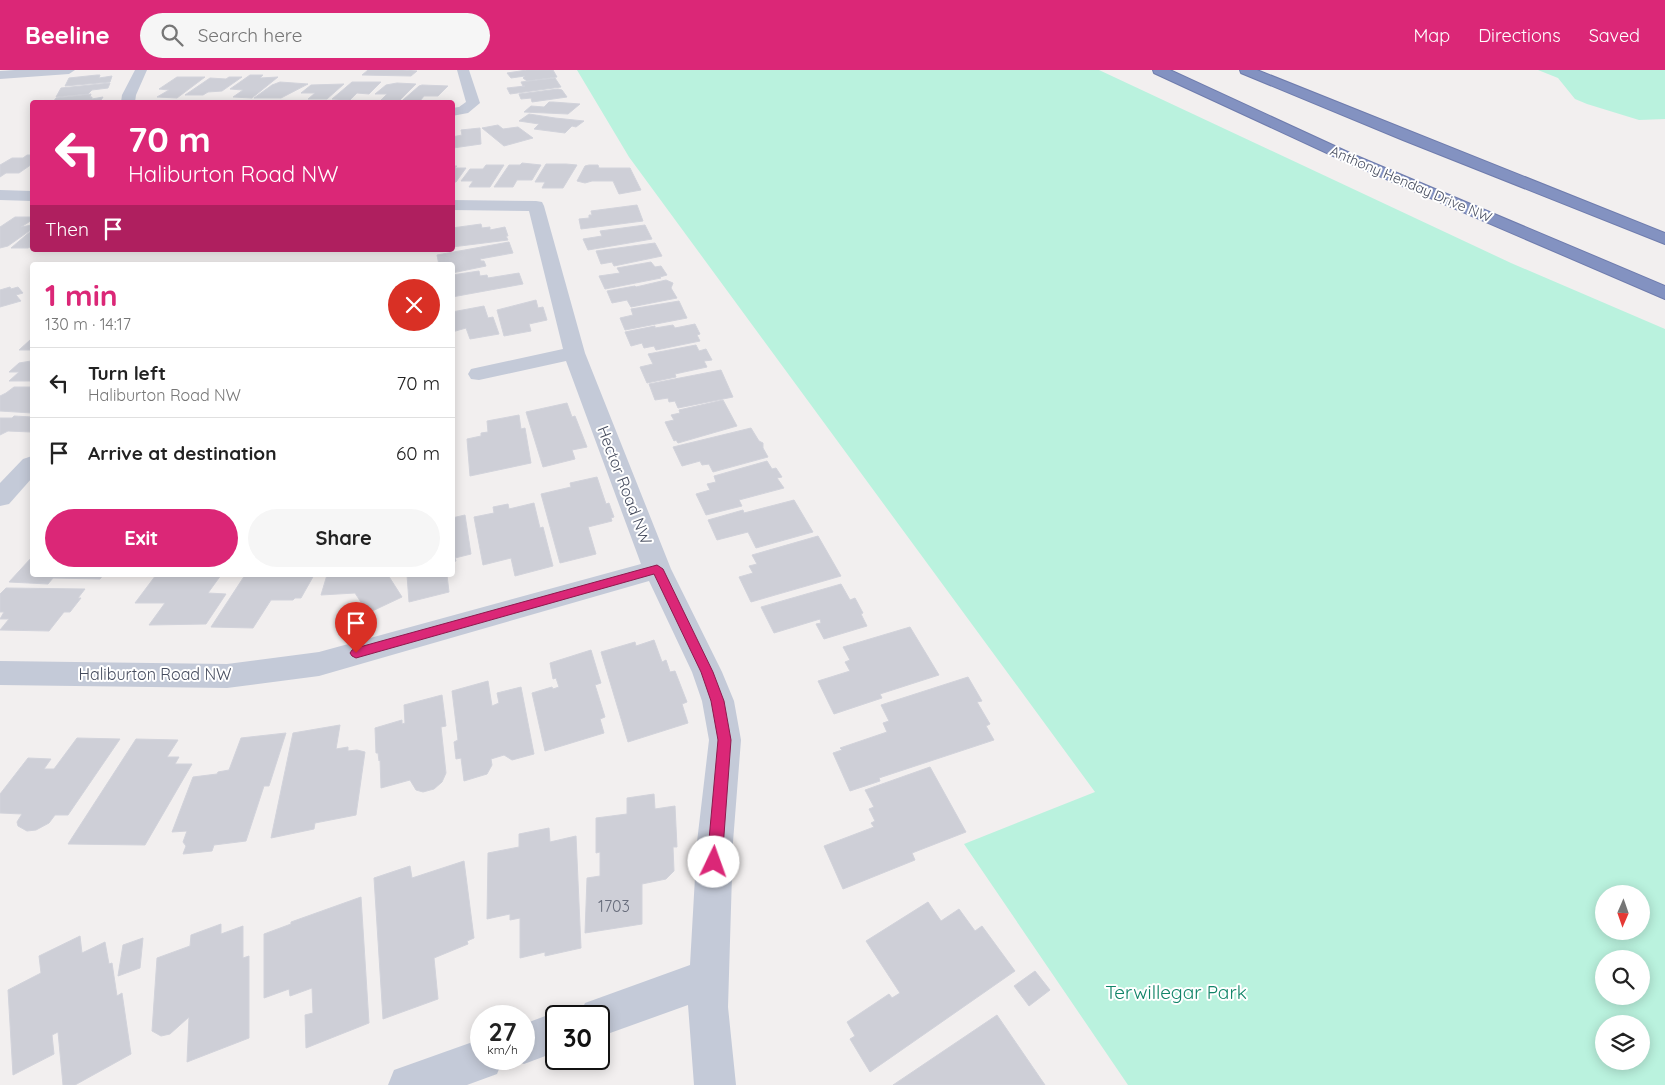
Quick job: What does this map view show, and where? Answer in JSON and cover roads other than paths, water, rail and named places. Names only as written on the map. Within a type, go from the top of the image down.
[{"type":"highway","name":"Anthony Henday Drive NW","points":[[1159,70],[1347,157],[1665,293]]},
{"type":"highway","points":[[1246,70],[1408,137],[1665,239]]},
{"type":"street","points":[[0,75],[69,70]]},
{"type":"street","points":[[128,100],[140,70]]},
{"type":"street","points":[[455,112],[464,110],[473,103],[463,70]]},
{"type":"street","points":[[0,80],[39,73]]},
{"type":"street","points":[[0,195],[30,196]]},
{"type":"street","name":"Hector Road NW","points":[[455,205],[536,206],[574,353],[657,569],[707,672],[718,701],[725,740],[715,842],[708,1007],[715,1085]]},
{"type":"street","points":[[479,374],[574,353]]},
{"type":"street","points":[[0,498],[30,466]]},
{"type":"street","name":"Haliburton Road NW","points":[[0,673],[227,676],[319,664],[657,569]]},
{"type":"street","points":[[610,1013],[709,978]]},
{"type":"street","points":[[409,1085],[470,1063]]},
{"type":"park label","name":"Terwillegar Park","points":[[1176,992]]}]
